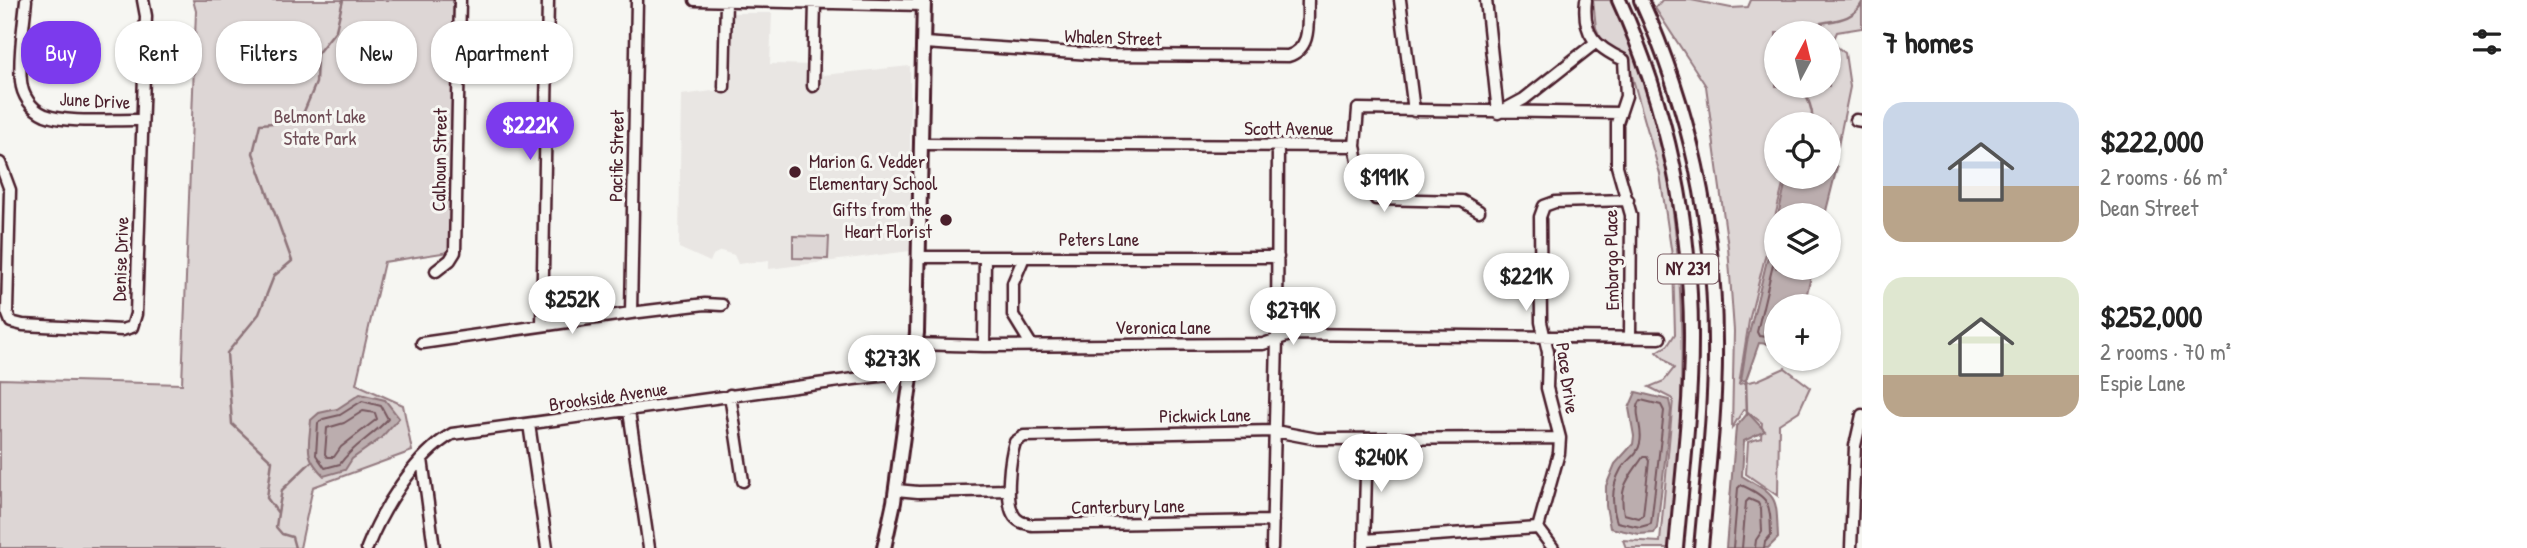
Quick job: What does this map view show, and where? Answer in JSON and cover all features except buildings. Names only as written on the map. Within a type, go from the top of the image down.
[{"type":"main road","name":"NY 231","points":[[1619,0],[1645,67],[1664,130],[1678,191],[1687,256],[1691,320],[1690,384],[1676,548]]},
{"type":"main road","name":"NY 231","points":[[1641,0],[1663,54],[1683,115],[1700,188],[1710,252],[1715,316],[1715,370],[1703,548]]},
{"type":"main road","points":[[884,548],[896,490],[916,344],[924,2]]},
{"type":"street","name":"June Drive","points":[[26,0],[20,80],[24,96],[33,106],[43,114],[62,118],[142,120]]},
{"type":"street","name":"Denise Drive","points":[[0,163],[10,190],[7,312],[11,322],[23,326],[122,330],[132,327],[136,314],[146,16],[143,0]]},
{"type":"street","name":"Calhoun Street","points":[[436,271],[450,260],[455,252],[460,0]]},
{"type":"street","points":[[542,325],[548,0]]},
{"type":"street","name":"Pacific Street","points":[[631,313],[637,0]]},
{"type":"street","points":[[695,0],[924,2]]},
{"type":"street","name":"Whalen Street","points":[[924,43],[1106,55],[1280,57],[1299,51],[1306,39],[1308,0]]},
{"type":"street","points":[[1400,0],[1414,111]]},
{"type":"street","points":[[1486,0],[1498,113],[1524,99],[1595,43],[1586,21],[1586,0]]},
{"type":"street","points":[[724,87],[726,1]]},
{"type":"street","points":[[813,86],[814,2]]},
{"type":"street","name":"Embargo Place","points":[[1595,43],[1624,60],[1626,96],[1617,123],[1617,166],[1619,181],[1628,200],[1631,215],[1630,336]]},
{"type":"street","name":"Scott Avenue","points":[[922,144],[1356,146],[1358,109],[1620,113]]},
{"type":"street","points":[[1272,548],[1278,339],[1278,145]]},
{"type":"street","points":[[1356,146],[1357,161],[1367,175],[1370,190],[1376,199],[1462,201],[1479,211]]},
{"type":"street","name":"Pace Drive","points":[[1538,528],[1559,453],[1560,438],[1547,388],[1548,352],[1541,322],[1540,217],[1544,206],[1555,202],[1628,200]]},
{"type":"street","name":"Peters Lane","points":[[920,257],[1278,257]]},
{"type":"street","points":[[984,346],[985,257]]},
{"type":"street","points":[[1024,257],[1013,284],[1013,315],[1032,346]]},
{"type":"street","points":[[422,343],[631,313],[705,304],[722,305]]},
{"type":"street","name":"Veronica Lane","points":[[916,344],[1263,344],[1293,334],[1660,338]]},
{"type":"street","name":"Brookside Avenue","points":[[367,548],[375,527],[400,487],[440,441],[452,435],[896,374],[912,376]]},
{"type":"street","points":[[730,396],[743,481]]},
{"type":"street","points":[[629,411],[649,548]]},
{"type":"street","points":[[1851,548],[1855,446],[1862,415]]},
{"type":"street","points":[[529,424],[547,548]]},
{"type":"street","name":"Pickwick Lane","points":[[1009,490],[1014,442],[1024,436],[1275,432],[1317,439],[1560,438]]},
{"type":"street","points":[[1367,439],[1364,544],[1538,528],[1553,548]]},
{"type":"street","points":[[422,459],[434,548]]},
{"type":"street","points":[[896,490],[1009,490]]},
{"type":"street","name":"Canterbury Lane","points":[[1009,490],[1013,514],[1020,522],[1032,525],[1273,521]]},
{"type":"shaded area","name":"Marion G. Vedder Elementary School","points":[[733,13],[772,13],[770,64],[821,65],[823,75],[910,66],[910,251],[769,269],[769,260],[738,264],[734,255],[721,251],[713,255],[710,262],[679,248],[681,95],[728,89],[732,72]]},
{"type":"green space","name":"Belmont Lake State Park","points":[[193,0],[454,0],[454,21],[431,21],[431,84],[452,84],[449,252],[384,262],[356,384],[403,405],[412,451],[313,487],[300,548],[0,548],[0,379],[182,384],[193,84],[202,84],[202,21],[196,21]]},
{"type":"green space","points":[[1593,0],[1610,0],[1632,47],[1655,113],[1668,179],[1680,285],[1682,338],[1679,445],[1668,548],[1626,548],[1623,540],[1660,542],[1673,399],[1649,387],[1664,381],[1674,368],[1657,352],[1668,345],[1675,334],[1673,262],[1660,174],[1628,62],[1608,49],[1600,37],[1596,28]]},
{"type":"green space","points":[[1662,0],[1691,0],[1731,8],[1748,7],[1751,0],[1862,0],[1862,28],[1841,31],[1841,21],[1764,21],[1764,98],[1841,98],[1841,50],[1845,53],[1850,87],[1841,131],[1841,112],[1764,112],[1764,189],[1782,189],[1778,203],[1764,203],[1764,261],[1749,321],[1739,384],[1758,380],[1778,371],[1789,371],[1810,387],[1799,411],[1779,424],[1778,496],[1746,474],[1748,442],[1761,438],[1762,423],[1744,409],[1732,428],[1734,331],[1728,247],[1706,86],[1655,8]]},
{"type":"green space","points":[[793,236],[829,237],[828,259],[793,258]]},
{"type":"water","points":[[1784,189],[1832,189],[1828,203],[1781,203]]},
{"type":"water","points":[[1764,272],[1764,280],[1810,280],[1807,294],[1764,294],[1764,344],[1759,343],[1746,380],[1741,381],[1747,342]]},
{"type":"water","points":[[1636,392],[1669,400],[1671,410],[1657,528],[1654,533],[1639,534],[1610,528],[1606,506],[1606,486],[1615,464],[1633,444],[1629,408]]},
{"type":"water","points":[[360,394],[385,400],[399,418],[380,439],[352,459],[345,470],[324,476],[310,456],[311,420],[319,413],[337,409]]},
{"type":"water","points":[[1748,413],[1765,431],[1744,441],[1742,476],[1773,499],[1777,513],[1778,538],[1768,548],[1726,548],[1736,427]]},
{"type":"waterway","points":[[295,548],[292,537],[282,534],[276,527],[278,513],[267,498],[272,461],[232,424],[227,353],[259,314],[274,276],[292,261],[253,153],[260,124],[300,121],[316,83],[317,54],[336,30],[343,0]]},
{"type":"waterway","points":[[1832,21],[1849,16],[1862,3]]},
{"type":"waterway","points":[[1807,98],[1812,112]]},
{"type":"waterway","points":[[1746,380],[1747,415]]},
{"type":"waterway","points":[[278,513],[282,490],[311,462]]},
{"type":"place","name":"Marion G. Vedder Elementary School","points":[[795,172]]},
{"type":"place","name":"Gifts from the Heart Florist","points":[[946,220]]}]
